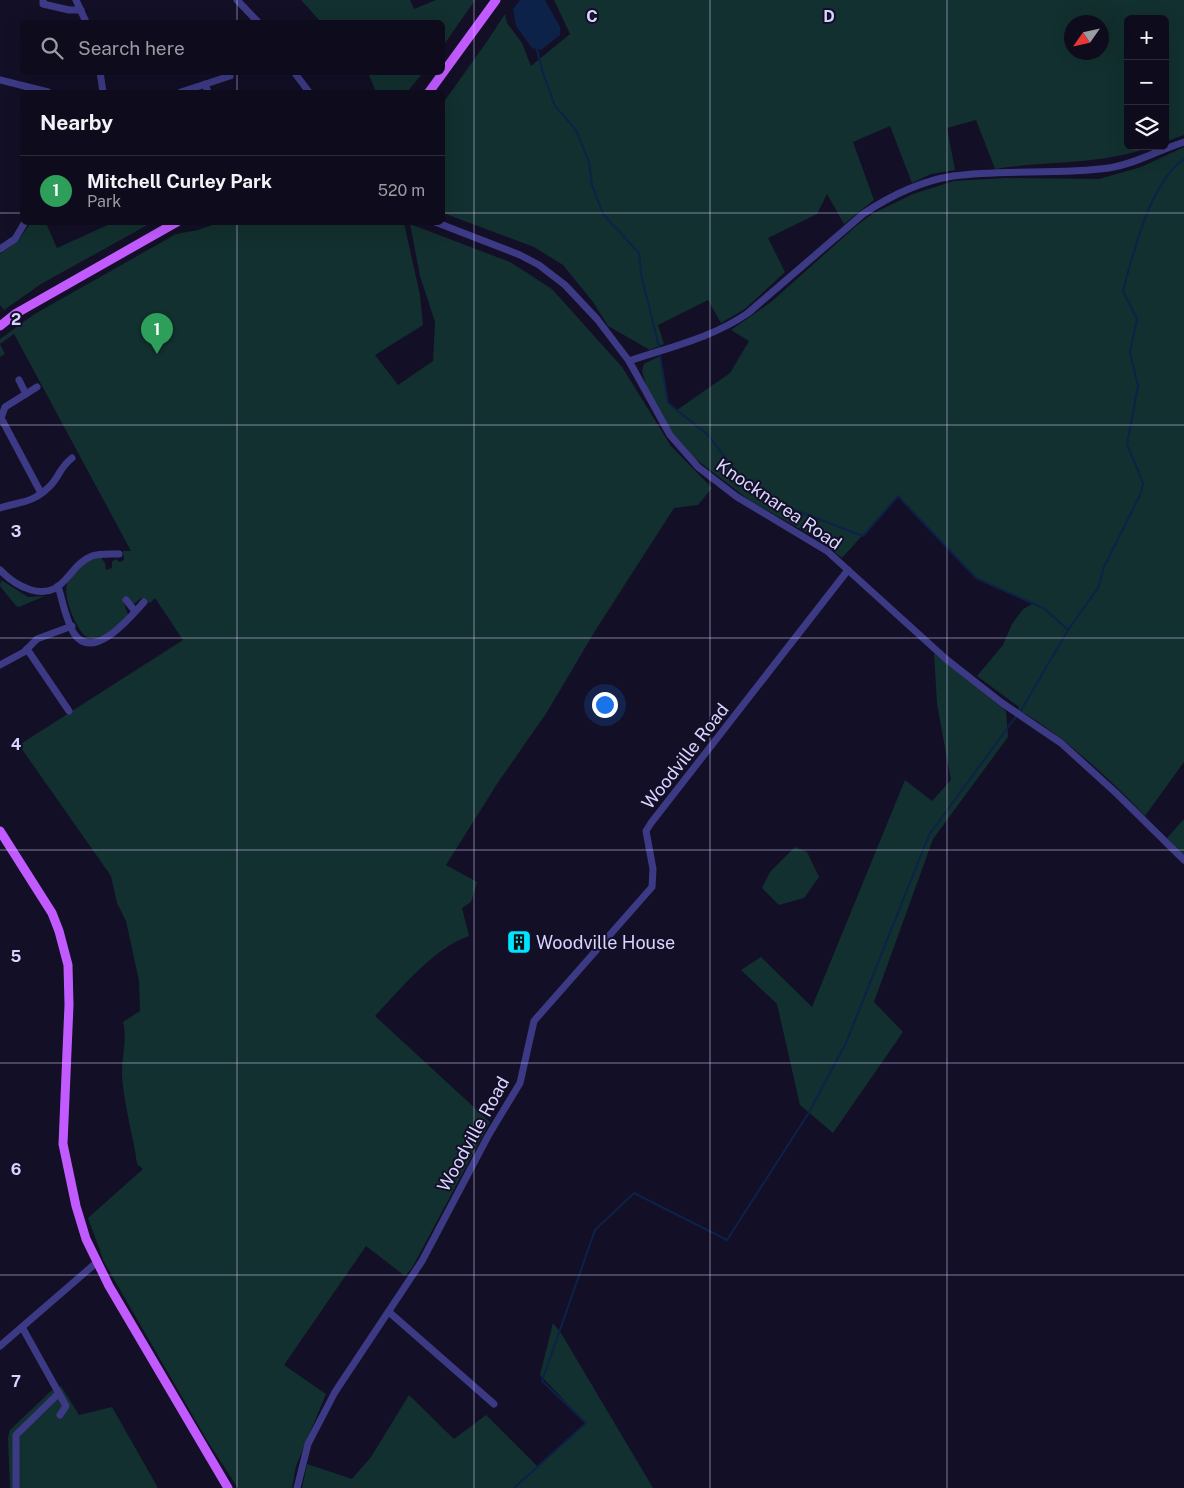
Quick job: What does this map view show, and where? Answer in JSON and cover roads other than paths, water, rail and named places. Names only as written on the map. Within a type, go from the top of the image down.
[{"type":"main road","points":[[445,70],[496,0]]},
{"type":"main road","points":[[430,90],[441,75]]},
{"type":"main road","points":[[0,326],[23,309],[172,225]]},
{"type":"main road","points":[[0,832],[52,913],[66,958],[69,1005],[64,1144],[76,1206],[96,1262],[228,1488]]},
{"type":"street","points":[[43,0],[43,4],[69,10],[81,10]]},
{"type":"street","points":[[76,0],[85,20]]},
{"type":"street","points":[[237,0],[256,20]]},
{"type":"street","points":[[100,75],[102,90]]},
{"type":"street","points":[[296,75],[308,90]]},
{"type":"street","points":[[187,90],[230,76]]},
{"type":"street","points":[[0,80],[40,90]]},
{"type":"street","points":[[205,84],[207,90]]},
{"type":"street","points":[[629,361],[705,337],[731,324],[748,312],[863,214],[881,202],[909,190],[953,176],[1110,168],[1145,158],[1184,142]]},
{"type":"street","points":[[0,249],[15,240],[24,225]]},
{"type":"street","name":"Knocknarea Road","points":[[443,225],[515,253],[548,271],[580,300],[629,361],[670,434],[698,467],[737,497],[814,542],[848,570],[946,659],[1012,710],[1061,743],[1089,767],[1184,860]]},
{"type":"street","points":[[18,380],[26,394]]},
{"type":"street","points":[[37,387],[4,407],[1,418],[41,493]]},
{"type":"street","points":[[0,508],[25,503],[41,493],[50,486],[58,471],[72,458]]},
{"type":"street","points":[[109,554],[110,564]]},
{"type":"street","points":[[0,570],[23,588],[38,592],[58,586],[81,562],[93,556],[119,554]]},
{"type":"street","name":"Woodville Road","points":[[297,1488],[308,1444],[330,1401],[422,1261],[488,1136],[520,1083],[534,1021],[652,887],[653,869],[646,831],[848,570]]},
{"type":"street","points":[[58,586],[72,626],[82,641],[90,643],[108,636],[144,602]]},
{"type":"street","points":[[126,600],[135,612]]},
{"type":"street","points":[[0,665],[27,649],[37,639],[72,626]]},
{"type":"street","points":[[27,649],[69,711]]},
{"type":"street","points":[[54,705],[61,700]]},
{"type":"street","points":[[0,1346],[96,1262]]},
{"type":"street","points":[[388,1312],[494,1404]]},
{"type":"street","points":[[22,1327],[66,1406],[60,1415]]},
{"type":"street","points":[[16,1488],[16,1434],[59,1393]]},
{"type":"water","points":[[520,0],[545,0],[560,27],[560,35],[541,50],[532,48],[516,26],[513,9]]},
{"type":"waterway","points":[[536,46],[555,106],[576,130],[589,162],[592,185],[603,214],[639,253],[641,274],[659,347]]},
{"type":"waterway","points":[[1020,712],[1068,630],[1098,588],[1104,567],[1141,493],[1143,483],[1127,444],[1138,386],[1130,352],[1137,319],[1123,291],[1144,220],[1152,201],[1172,170],[1184,159]]},
{"type":"waterway","points":[[660,356],[668,403],[708,435],[743,481],[777,503],[863,536],[898,496],[976,578],[1045,609],[1068,630]]},
{"type":"waterway","points":[[514,1488],[586,1423],[542,1381],[595,1230],[634,1193],[727,1240],[808,1114],[846,1043],[929,835],[1017,715]]},
{"type":"place","name":"Mitchell Curley Park","points":[[157,354]]},
{"type":"place","name":"Woodville House","points":[[519,942]]}]
